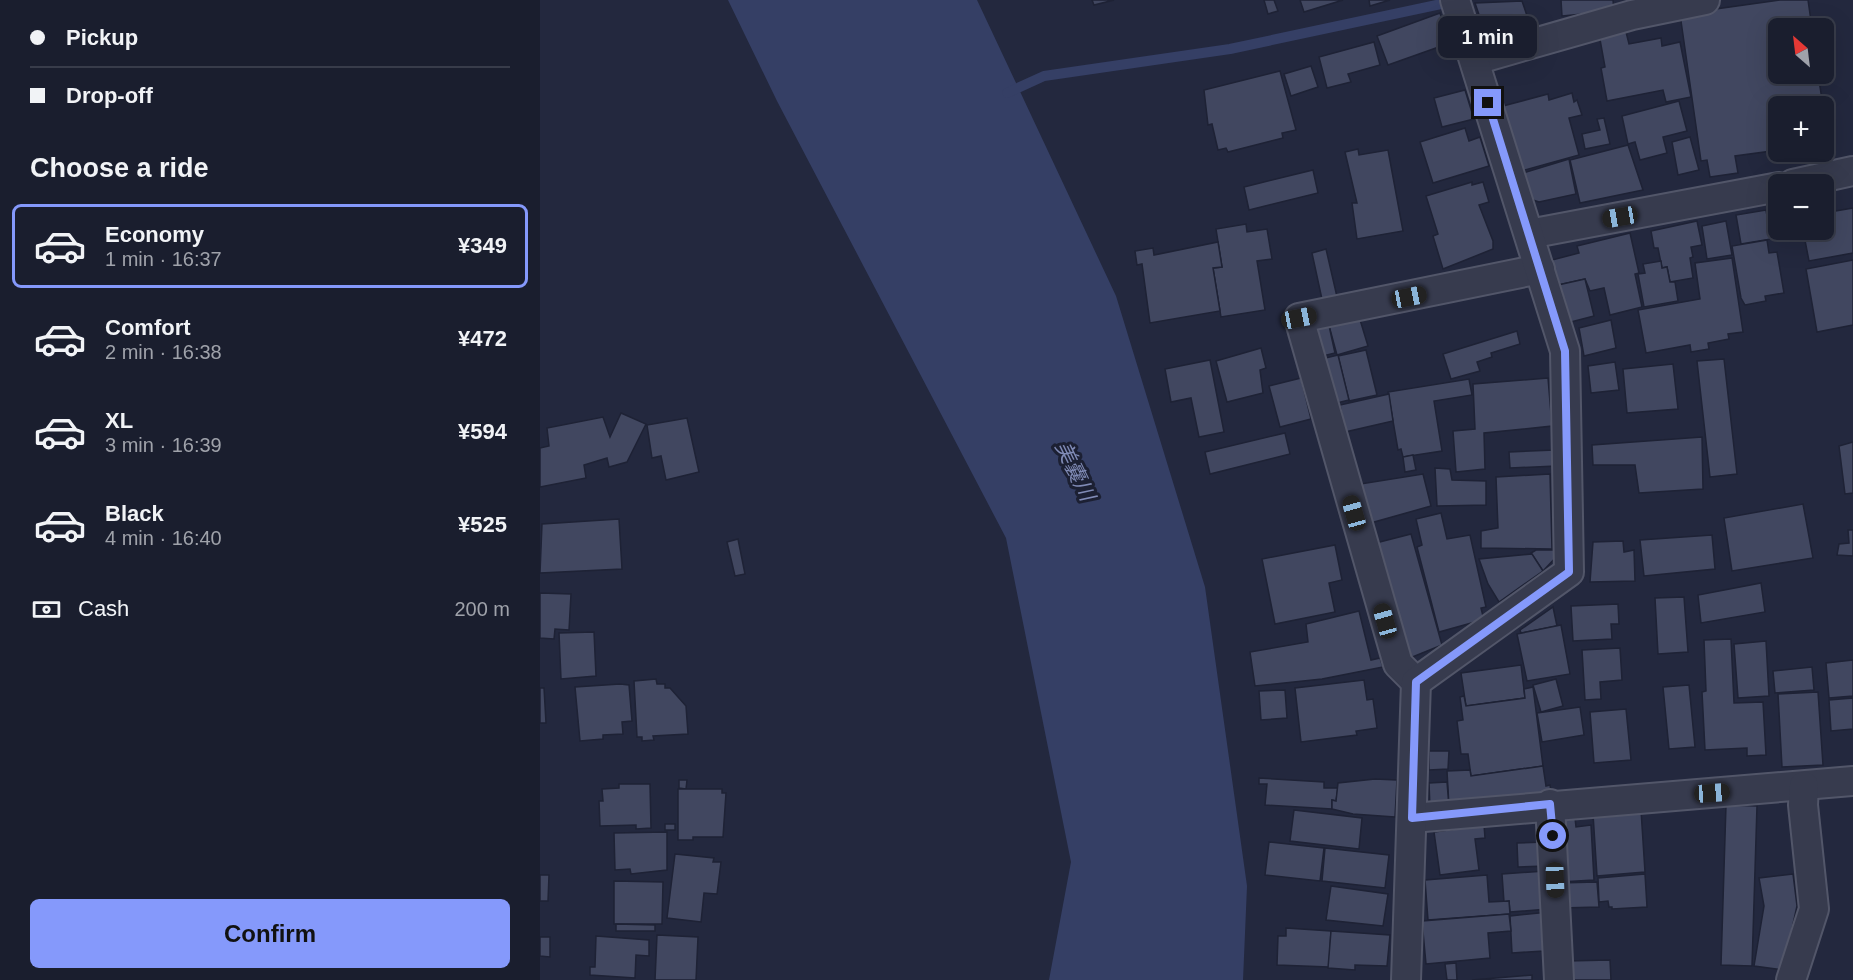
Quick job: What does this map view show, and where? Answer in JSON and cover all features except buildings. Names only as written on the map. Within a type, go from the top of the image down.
[{"type":"street","points":[[1475,60],[1629,8],[1705,0]]},
{"type":"street","points":[[1416,682],[1569,572],[1565,351],[1457,6]]},
{"type":"street","points":[[1834,175],[1853,171]]},
{"type":"street","points":[[1529,234],[1768,189]]},
{"type":"street","points":[[1406,980],[1416,682],[1398,664],[1299,318],[1540,269]]},
{"type":"street","points":[[1412,818],[1550,804],[1853,781]]},
{"type":"street","points":[[1791,980],[1814,909],[1803,806],[1804,786]]},
{"type":"street","points":[[1550,804],[1559,980]]},
{"type":"water","name":"美嚢川","points":[[728,0],[977,0],[1116,296],[1205,587],[1247,886],[1243,980],[1049,980],[1071,862],[1006,538],[777,101]]},
{"type":"waterway","points":[[1007,93],[1044,76],[1230,49],[1455,1]]},
{"type":"route","points":[[1488,103],[1565,351],[1569,572],[1416,682],[1412,818],[1550,804],[1553,836]]}]
